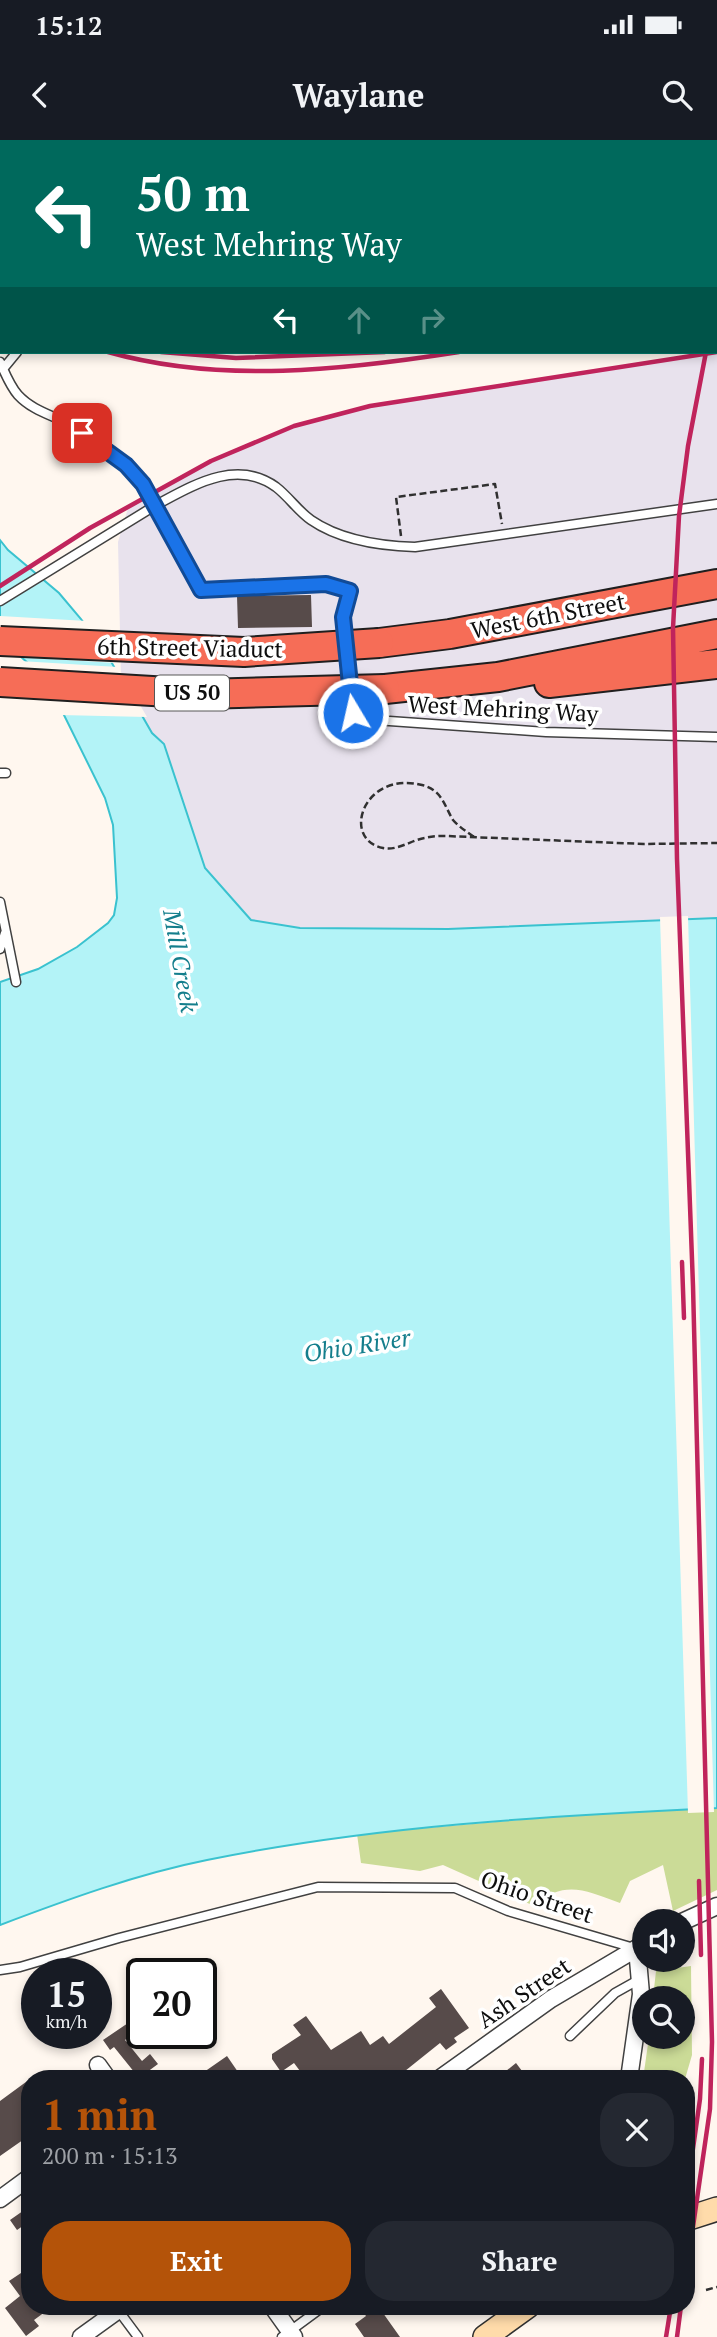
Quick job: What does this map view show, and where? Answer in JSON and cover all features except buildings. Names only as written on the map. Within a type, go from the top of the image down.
[{"type":"highway","name":"West 6th Street","points":[[379,643],[450,634],[717,584]]},
{"type":"highway","name":"US 50","points":[[498,677],[717,634]]},
{"type":"highway","name":"6th Street Viaduct","points":[[0,641],[244,652],[379,643]]},
{"type":"highway","points":[[498,677],[527,686],[717,664]]},
{"type":"highway","name":"6th Street Viaduct","points":[[0,682],[203,694],[385,689],[498,677]]},
{"type":"main road","points":[[695,2216],[715,2209]]},
{"type":"main road","points":[[485,2337],[516,2315]]},
{"type":"street","points":[[695,1916],[717,1906]]},
{"type":"street","name":"Ash Street","points":[[452,2070],[551,1999],[632,1951]]},
{"type":"street","points":[[630,2070],[641,1994],[639,1972]]},
{"type":"street","points":[[98,2065],[102,2070]]},
{"type":"street","points":[[0,2199],[21,2184]]},
{"type":"street","points":[[81,2337],[111,2315]]},
{"type":"street","points":[[277,2315],[289,2335]]},
{"type":"lane","points":[[2,365],[15,391],[25,402],[67,424],[126,465],[143,484],[156,505]]},
{"type":"lane","points":[[0,601],[156,505],[214,477],[238,474],[256,477],[275,486],[309,519],[324,528],[366,541],[402,547],[717,505]]},
{"type":"lane","name":"West Mehring Way","points":[[156,505],[201,590],[326,584],[350,591],[343,617],[344,635],[353,713],[361,719],[545,732],[717,737]]},
{"type":"lane","points":[[0,902],[16,982]]},
{"type":"lane","points":[[0,949],[4,942],[5,923]]},
{"type":"lane","name":"Ohio Street","points":[[0,1970],[20,1967],[119,1938],[318,1887],[455,1888],[508,1911],[632,1944]]},
{"type":"lane","points":[[570,2036],[615,1993],[639,1979]]},
{"type":"lane","points":[[125,2315],[138,2337]]},
{"type":"lane","points":[[289,2335],[313,2315]]},
{"type":"path","points":[[402,547],[397,497],[495,484],[504,534]]},
{"type":"path","points":[[474,837],[459,827],[445,801],[436,792],[422,785],[403,784],[385,788],[368,797],[362,813],[362,827],[368,840],[383,848],[404,846],[423,838],[474,837],[643,844],[717,843]]},
{"type":"path","points":[[706,2290],[717,2287]]},
{"type":"shaded area","points":[[717,354],[717,918],[448,929],[300,928],[251,920],[205,868],[164,744],[152,733],[121,679],[118,542],[129,505],[211,461],[294,426],[370,406]]},
{"type":"green space","points":[[717,1808],[717,1890],[673,1909],[663,1865],[630,1881],[620,1903],[585,1891],[565,1890],[544,1897],[532,1905],[443,1865],[420,1871],[361,1863],[357,1834],[601,1813]]},
{"type":"green space","points":[[656,1972],[691,1972],[691,1986],[654,1986]]},
{"type":"green space","points":[[647,2049],[692,2049],[688,2070],[644,2070]]},
{"type":"water","points":[[0,540],[59,593],[105,651],[152,733],[164,744],[205,868],[251,920],[300,928],[448,929],[717,918],[717,1808],[461,1824],[270,1848],[207,1860],[128,1880],[0,1925],[0,982],[38,969],[77,947],[108,923],[114,915],[117,898],[113,825],[105,798],[63,713],[30,665],[0,638]]},
{"type":"pier","points":[[0,616],[87,621],[116,663],[16,657],[0,643]]},
{"type":"pier","points":[[20,661],[118,667],[147,717],[60,715]]},
{"type":"pier","points":[[688,916],[714,1812],[688,1813],[660,917]]},
{"type":"railway","points":[[117,354],[151,362],[238,371],[327,368],[444,354]]},
{"type":"railway","points":[[186,354],[236,358],[335,354]]},
{"type":"railway","points":[[0,586],[90,528],[211,461],[294,426],[370,406],[704,354]]},
{"type":"railway","points":[[695,2213],[710,2109],[712,2042],[693,1286],[677,859],[673,628],[679,516],[688,446],[706,354]]},
{"type":"railway","points":[[682,1262],[684,1318]]},
{"type":"railway","points":[[699,1881],[701,1955]]},
{"type":"railway","points":[[695,2134],[702,2059]]},
{"type":"railway","points":[[666,2337],[670,2315]]},
{"type":"railway","points":[[677,2337],[680,2315]]},
{"type":"route","points":[[82,433],[137,475],[150,494],[201,590],[326,584],[350,591],[343,617],[353,713]]},
{"type":"water label","name":"Mill Creek","points":[[180,961]]},
{"type":"water label","name":"Ohio River","points":[[357,1346]]}]
